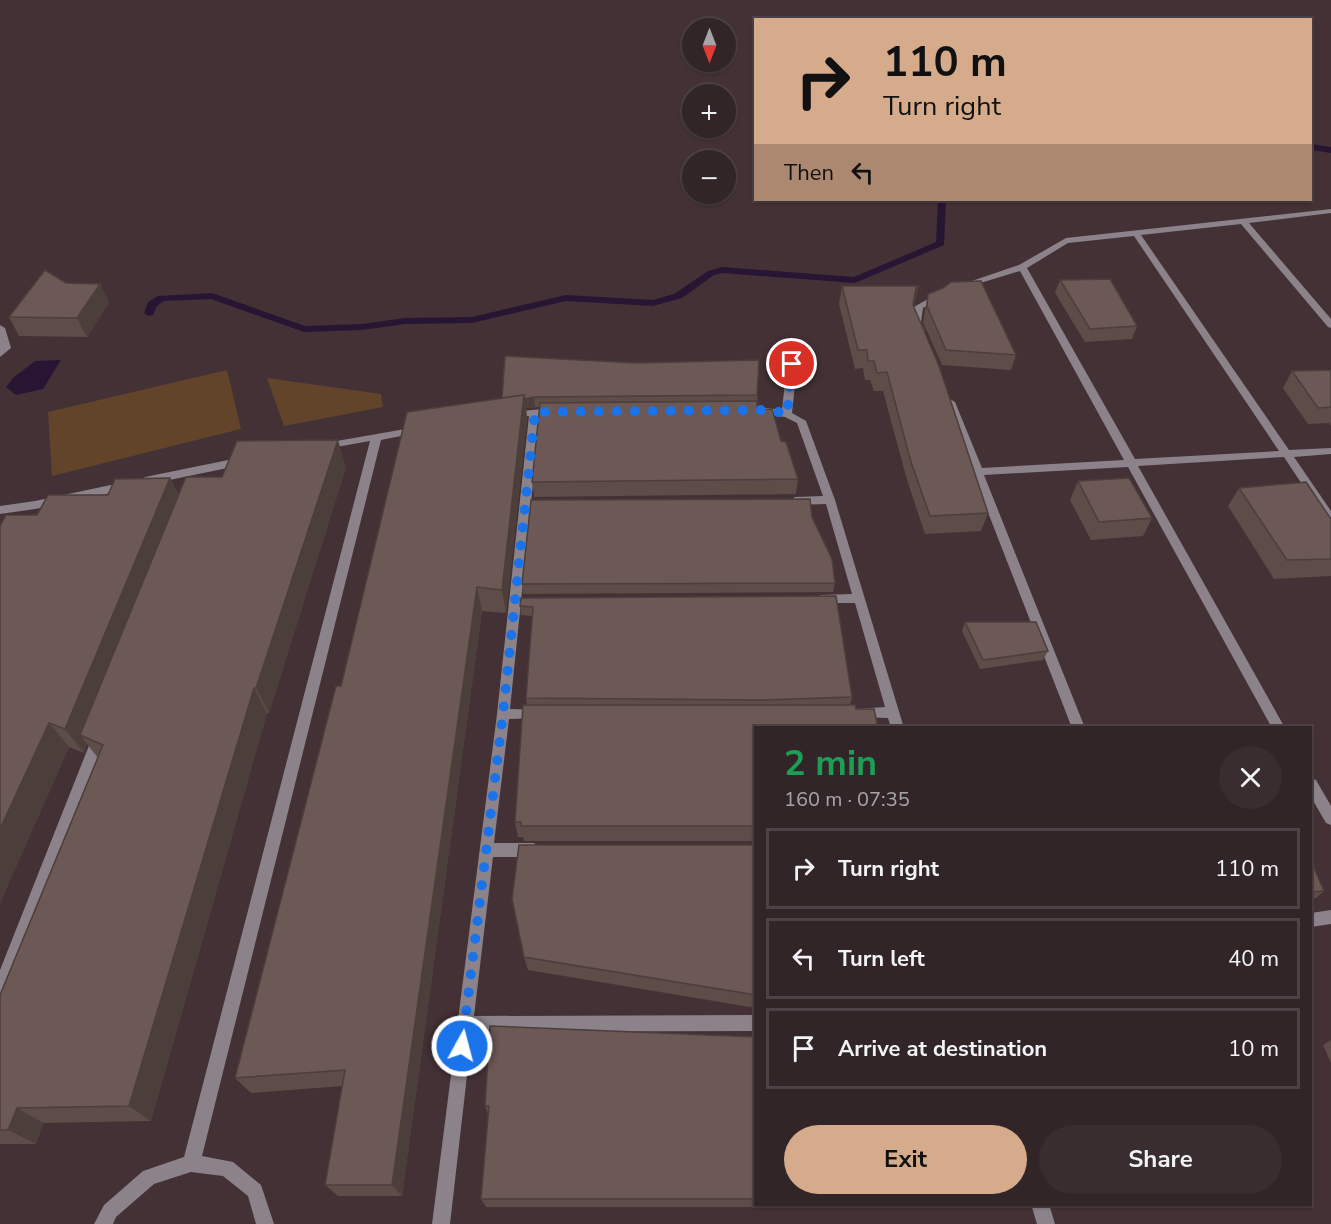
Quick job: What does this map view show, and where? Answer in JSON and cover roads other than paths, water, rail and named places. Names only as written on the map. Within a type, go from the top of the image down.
[{"type":"street","points":[[957,288],[1022,267],[1066,240],[1331,211]]},
{"type":"street","points":[[1242,220],[1331,325]]},
{"type":"street","points":[[1136,233],[1331,519]]},
{"type":"street","points":[[1022,267],[1279,726]]},
{"type":"street","points":[[925,343],[916,322],[920,307],[947,291]]},
{"type":"street","points":[[0,328],[6,348],[0,354]]},
{"type":"street","points":[[787,414],[792,364]]},
{"type":"street","points":[[943,386],[1078,726]]},
{"type":"street","points":[[746,410],[787,414],[801,421],[830,500],[897,726]]},
{"type":"street","points":[[501,417],[535,412],[570,411]]},
{"type":"street","points":[[441,1224],[503,714],[521,600],[531,503],[535,412]]},
{"type":"street","points":[[308,449],[434,427]]},
{"type":"street","points":[[191,1163],[377,436]]},
{"type":"street","points":[[979,472],[1331,451]]},
{"type":"street","points":[[0,510],[33,510],[203,474],[251,460]]},
{"type":"street","points":[[783,501],[830,500]]},
{"type":"street","points":[[812,599],[859,598]]},
{"type":"street","points":[[848,713],[893,712]]},
{"type":"street","points":[[503,714],[549,714]]},
{"type":"street","points":[[0,990],[105,723]]},
{"type":"street","points":[[1312,786],[1331,819]]},
{"type":"street","points":[[486,850],[545,850]]},
{"type":"street","points":[[1312,920],[1331,917]]},
{"type":"street","points":[[465,1024],[754,1023]]},
{"type":"street","points":[[103,1224],[110,1211],[149,1178],[191,1163],[228,1168],[255,1191],[266,1224]]},
{"type":"street","points":[[1041,1206],[1046,1224]]},
{"type":"waterway","points":[[1312,147],[1331,150]]},
{"type":"waterway","points":[[149,313],[152,304],[162,298],[212,296],[304,329],[362,327],[405,321],[472,320],[566,298],[653,303],[678,296],[711,273],[722,270],[855,280],[941,243],[942,201]]}]
